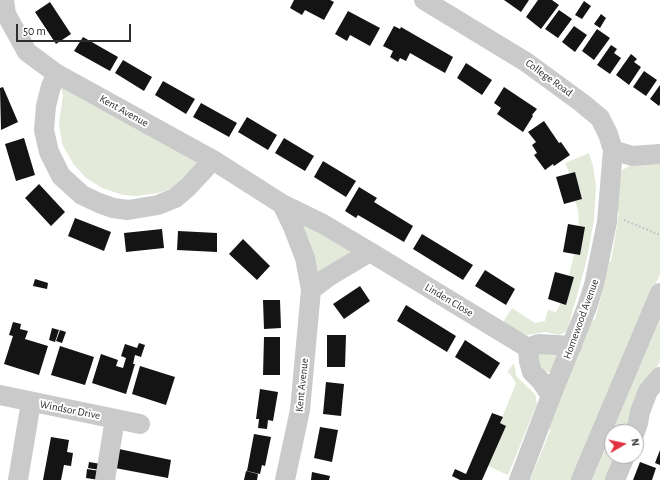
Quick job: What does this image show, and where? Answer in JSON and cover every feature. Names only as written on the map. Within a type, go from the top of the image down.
[{"type":"street","name":"College Road","points":[[424,0],[526,62],[582,102],[600,118],[608,134],[613,150]]},
{"type":"street","name":"Kent Avenue","points":[[3,10],[27,52],[57,74],[213,160],[282,204],[323,224],[370,252]]},
{"type":"street","points":[[57,74],[51,86],[46,106],[44,130],[49,152],[62,176],[82,195],[113,208],[128,210],[158,206],[175,198],[188,187],[213,160]]},
{"type":"street","points":[[613,150],[632,156],[660,154]]},
{"type":"street","name":"Homewood Avenue","points":[[519,480],[551,396],[588,307],[600,265],[608,214],[613,150]]},
{"type":"street","name":"Kent Avenue","points":[[282,204],[305,258],[311,290],[300,410],[285,480]]},
{"type":"street","points":[[311,290],[328,277],[370,252]]},
{"type":"street","name":"Linden Close","points":[[370,252],[528,348]]},
{"type":"street","points":[[581,480],[660,293]]},
{"type":"street","points":[[551,396],[532,372],[528,348],[539,344],[572,346]]},
{"type":"street","points":[[638,424],[640,412],[648,391],[660,377]]},
{"type":"street","name":"Windsor Drive","points":[[0,395],[140,424]]},
{"type":"street","points":[[18,480],[31,402]]},
{"type":"street","points":[[105,480],[115,419]]},
{"type":"street","points":[[615,480],[622,464]]},
{"type":"path","points":[[608,214],[660,235]]},
{"type":"green space","points":[[60,87],[200,163],[170,189],[158,193],[137,196],[123,195],[102,188],[86,178],[74,165],[62,144],[59,123],[63,95]]},
{"type":"green space","points":[[589,153],[593,166],[596,186],[594,220],[586,263],[566,332],[559,335],[545,332],[527,335],[519,333],[503,322],[512,308],[535,323],[545,321],[548,310],[556,312],[574,277],[569,275],[574,254],[579,255],[584,227],[579,226],[578,210],[575,201],[582,199],[575,172],[569,173],[565,163]]},
{"type":"green space","points":[[660,161],[660,274],[573,480],[530,480],[550,431],[548,424],[588,325],[595,319],[605,283],[602,277],[604,266],[611,261],[619,213],[613,209],[622,170],[630,166]]},
{"type":"green space","points":[[302,222],[350,250],[348,257],[320,273],[312,270]]},
{"type":"green space","points":[[660,319],[660,361],[633,424],[615,424]]},
{"type":"green space","points":[[538,353],[558,354],[551,372],[541,370],[537,356]]},
{"type":"green space","points":[[514,363],[516,375],[534,393],[537,404],[508,475],[488,466],[506,426],[500,423],[516,383],[507,372]]},
{"type":"green space","points":[[604,452],[604,464],[617,464],[610,480],[592,480]]},
{"type":"building","points":[[294,0],[330,0],[334,2],[324,20],[305,10],[302,15],[290,8]]},
{"type":"building","points":[[504,0],[529,0],[521,12]]},
{"type":"building","points":[[538,0],[552,0],[559,5],[541,29],[526,17]]},
{"type":"building","points":[[584,1],[591,6],[582,19],[575,15]]},
{"type":"building","points":[[50,2],[71,34],[56,44],[35,12]]},
{"type":"building","points":[[559,10],[572,19],[558,38],[545,29]]},
{"type":"building","points":[[348,11],[380,28],[370,46],[350,35],[347,41],[335,34]]},
{"type":"building","points":[[601,14],[606,18],[600,28],[594,24]]},
{"type":"building","points":[[394,26],[400,29],[401,27],[453,57],[445,73],[410,53],[406,61],[400,58],[398,62],[390,57],[393,51],[383,46]]},
{"type":"building","points":[[574,26],[587,35],[575,52],[562,42]]},
{"type":"building","points":[[597,29],[610,38],[594,60],[582,51]]},
{"type":"building","points":[[83,37],[118,57],[110,71],[74,51]]},
{"type":"building","points":[[611,45],[617,49],[614,53],[621,58],[610,74],[597,65]]},
{"type":"building","points":[[631,54],[637,59],[634,62],[641,67],[629,85],[616,75]]},
{"type":"building","points":[[123,60],[152,77],[144,91],[115,73]]},
{"type":"building","points":[[466,63],[492,80],[482,95],[457,78]]},
{"type":"building","points":[[644,71],[657,80],[646,96],[633,87]]},
{"type":"building","points":[[163,81],[195,99],[186,114],[155,95]]},
{"type":"building","points":[[660,85],[660,104],[659,106],[650,99]]},
{"type":"building","points":[[3,87],[18,122],[1,130],[0,88]]},
{"type":"building","points":[[504,87],[537,109],[523,132],[497,114],[501,108],[494,103]]},
{"type":"building","points":[[201,103],[237,123],[229,137],[193,117]]},
{"type":"building","points":[[247,117],[277,135],[268,150],[238,132]]},
{"type":"building","points":[[544,121],[559,143],[561,142],[570,155],[554,166],[553,164],[545,170],[534,155],[537,153],[532,145],[536,142],[528,132]]},
{"type":"building","points":[[24,138],[35,175],[16,181],[5,144]]},
{"type":"building","points":[[284,138],[314,156],[305,171],[275,153]]},
{"type":"building","points":[[323,161],[356,181],[346,197],[314,177]]},
{"type":"building","points":[[575,172],[582,199],[564,204],[556,177]]},
{"type":"building","points":[[39,184],[65,212],[51,226],[25,198]]},
{"type":"building","points":[[359,187],[377,198],[374,202],[413,226],[404,242],[358,215],[356,218],[345,211]]},
{"type":"building","points":[[75,218],[111,232],[104,251],[68,236]]},
{"type":"building","points":[[568,224],[585,227],[580,255],[563,252]]},
{"type":"building","points":[[162,229],[164,248],[126,252],[124,233]]},
{"type":"building","points":[[178,231],[217,233],[217,252],[177,250]]},
{"type":"building","points":[[422,234],[473,265],[463,280],[413,249]]},
{"type":"building","points":[[243,239],[270,266],[257,280],[229,254]]},
{"type":"building","points":[[485,270],[515,289],[506,305],[475,286]]},
{"type":"building","points":[[555,272],[574,277],[566,305],[548,299]]},
{"type":"building","points":[[35,279],[48,283],[47,289],[33,286]]},
{"type":"building","points":[[360,286],[370,301],[344,319],[333,304]]},
{"type":"building","points":[[263,300],[280,300],[281,328],[264,329]]},
{"type":"building","points":[[406,305],[456,336],[447,352],[397,321]]},
{"type":"building","points":[[13,322],[21,324],[20,329],[28,331],[25,339],[48,346],[39,375],[4,364],[13,336],[9,335]]},
{"type":"building","points":[[52,328],[59,330],[55,342],[49,340]]},
{"type":"building","points":[[60,330],[66,332],[62,343],[56,341]]},
{"type":"building","points":[[327,335],[346,335],[345,367],[327,367]]},
{"type":"building","points":[[264,337],[280,337],[280,375],[263,375]]},
{"type":"building","points":[[465,340],[500,363],[490,379],[455,357]]},
{"type":"building","points":[[139,343],[145,345],[141,357],[135,355],[133,364],[135,364],[126,394],[92,383],[101,354],[118,360],[116,366],[123,368],[126,358],[121,356],[125,344],[137,348]]},
{"type":"building","points":[[60,346],[94,357],[85,385],[51,375]]},
{"type":"building","points":[[140,366],[175,377],[166,405],[132,394]]},
{"type":"building","points":[[326,382],[344,384],[341,416],[323,414]]},
{"type":"building","points":[[260,389],[278,392],[273,421],[268,420],[267,429],[258,428],[259,419],[256,419]]},
{"type":"building","points":[[492,413],[503,417],[500,423],[506,426],[482,480],[460,480],[452,476],[455,469],[466,474]]},
{"type":"building","points":[[320,427],[338,430],[332,462],[314,458]]},
{"type":"building","points":[[254,434],[271,437],[265,466],[262,465],[260,474],[247,471]]},
{"type":"building","points":[[51,437],[69,440],[67,452],[73,453],[71,466],[64,465],[61,480],[43,480]]},
{"type":"building","points":[[119,449],[171,460],[168,478],[115,468]]},
{"type":"building","points":[[660,450],[660,465],[655,463]]},
{"type":"building","points":[[89,462],[101,464],[100,470],[88,468]]},
{"type":"building","points":[[639,464],[644,464],[656,468],[652,480],[633,480]]},
{"type":"building","points":[[87,469],[100,471],[99,480],[86,478]]},
{"type":"building","points":[[246,471],[258,474],[257,480],[244,480]]},
{"type":"building","points":[[312,472],[330,476],[329,480],[311,480]]}]
